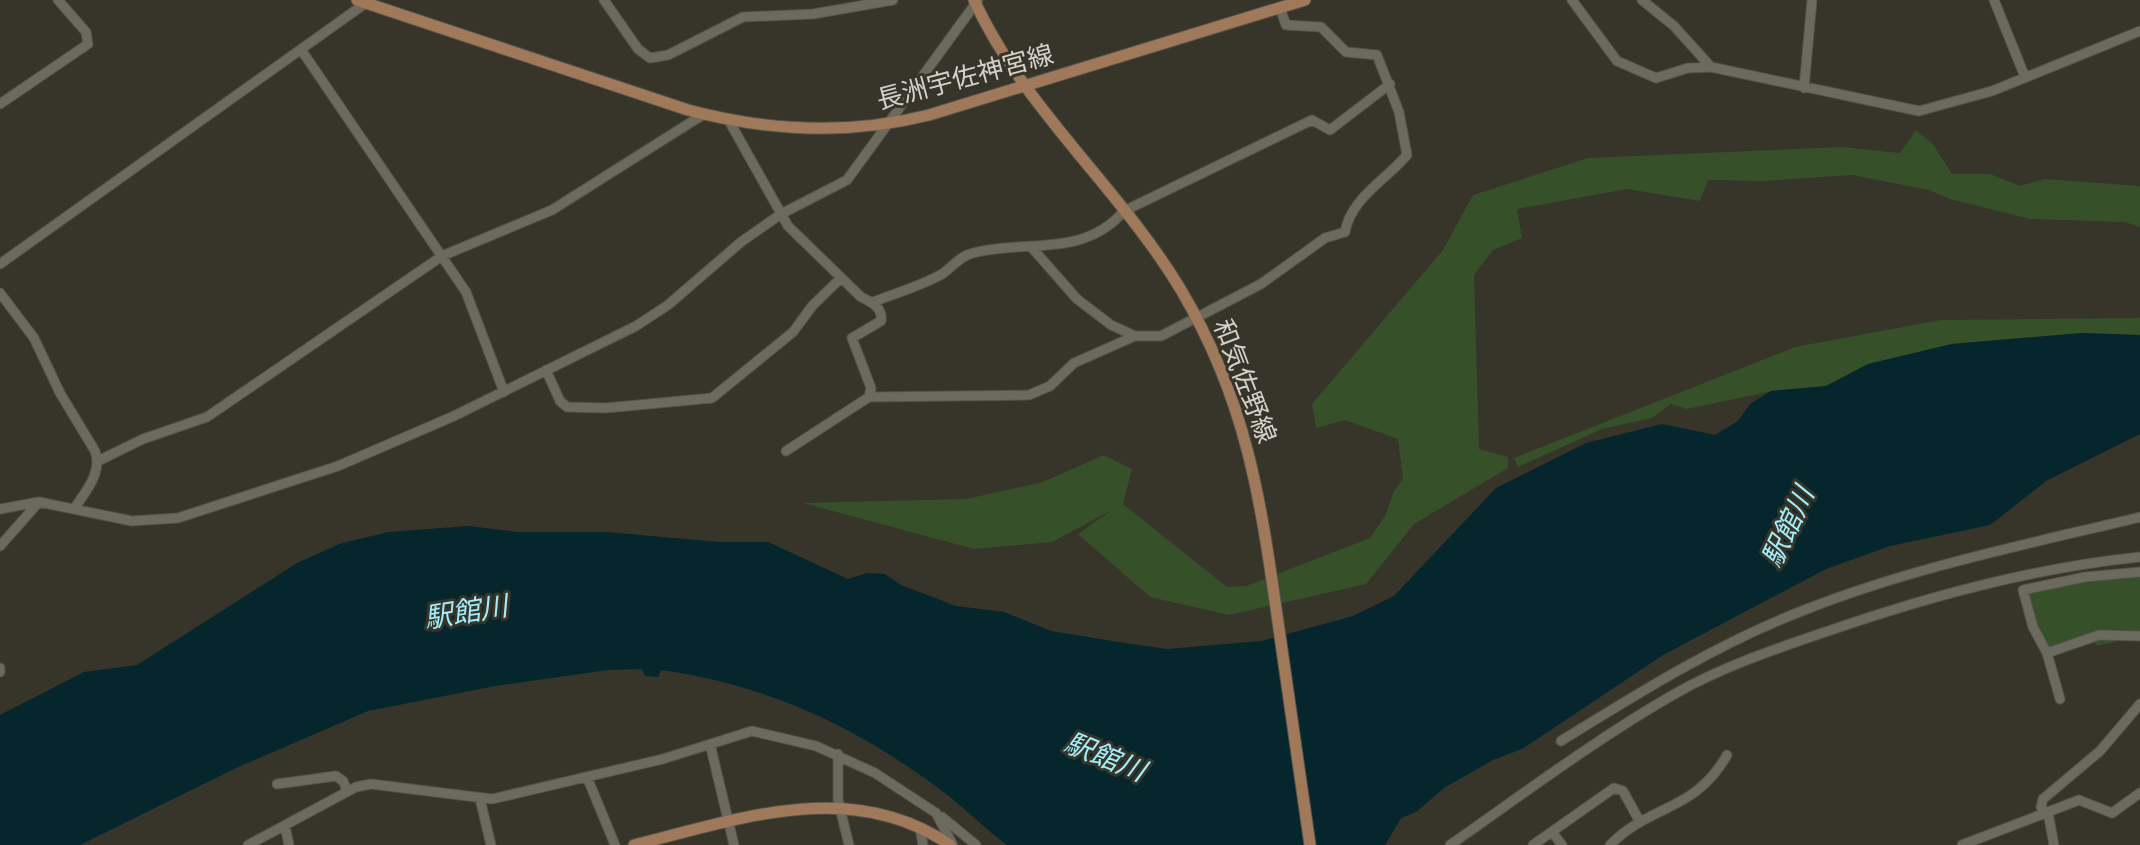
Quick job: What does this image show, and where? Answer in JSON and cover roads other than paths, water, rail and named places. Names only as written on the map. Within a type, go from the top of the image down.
[{"type":"main road","name":"長洲宇佐神宮線","points":[[366,1],[704,114],[814,128],[886,124],[929,115],[1305,0]]},
{"type":"main road","name":"和気佐野線","points":[[976,1],[1000,50],[1166,266],[1220,365],[1249,446],[1265,522],[1310,845]]},
{"type":"main road","points":[[634,845],[801,807],[839,806],[877,812],[920,828],[951,845]]},
{"type":"street","points":[[0,104],[88,44],[86,32],[58,0]]},
{"type":"street","points":[[604,0],[638,49],[650,58],[668,55],[743,17],[813,14],[893,0]]},
{"type":"street","points":[[1572,0],[1617,61],[1656,78],[1688,68],[1711,67],[1919,111],[1975,97],[2140,31]]},
{"type":"street","points":[[1642,0],[1674,26],[1711,67]]},
{"type":"street","points":[[1804,88],[1812,0]]},
{"type":"street","points":[[1994,0],[2025,77]]},
{"type":"street","points":[[0,264],[302,51],[366,1]]},
{"type":"street","points":[[0,509],[39,502],[132,521],[178,518],[338,466],[504,392],[652,316],[741,242],[781,214],[847,180],[976,1]]},
{"type":"street","points":[[786,451],[869,397],[1029,395],[1044,390],[1074,363],[1135,336],[1169,334],[1196,316],[1261,284],[1325,238],[1345,232],[1347,218],[1383,175],[1407,155],[1390,84],[1377,55],[1346,52],[1321,27],[1286,25],[1284,4]]},
{"type":"street","points":[[302,51],[474,308],[504,392]]},
{"type":"street","points":[[728,119],[781,214],[798,237],[861,297],[873,302],[931,279],[974,253],[1033,249],[1079,240],[1109,224],[1124,211],[1312,120],[1330,130],[1390,84]]},
{"type":"street","points":[[98,461],[143,439],[214,413],[442,256],[552,210],[704,114]]},
{"type":"street","points":[[1033,249],[1083,305],[1111,325],[1135,336]]},
{"type":"street","points":[[546,370],[560,401],[567,407],[704,401],[712,398],[793,332],[813,305],[841,278]]},
{"type":"street","points":[[0,293],[34,338],[98,461],[94,478],[74,509]]},
{"type":"street","points":[[869,397],[871,388],[852,338],[881,321],[873,302]]},
{"type":"street","points":[[0,546],[39,502]]},
{"type":"street","points":[[1561,741],[1644,689],[1732,642],[1808,608],[1994,551],[2140,517]]},
{"type":"street","points":[[1450,845],[1575,756],[1659,703],[1757,655],[1964,588],[2043,571],[2140,557]]},
{"type":"street","points":[[2060,699],[2047,653],[2033,627],[2023,590],[2074,579],[2140,572]]},
{"type":"street","points":[[2047,653],[2099,635],[2140,636]]},
{"type":"street","points":[[2054,845],[2046,813],[2041,807],[2050,792],[2100,751],[2140,704]]},
{"type":"street","points":[[248,845],[347,790],[371,784],[480,799],[587,777],[752,731],[838,754],[875,773],[936,813],[976,845]]},
{"type":"street","points":[[710,744],[726,822],[734,845]]},
{"type":"street","points":[[838,754],[839,806],[849,845]]},
{"type":"street","points":[[1610,845],[1640,822],[1702,789],[1727,755]]},
{"type":"street","points":[[277,784],[336,776],[347,790]]},
{"type":"street","points":[[587,777],[615,845]]},
{"type":"street","points":[[1533,845],[1614,788],[1623,791],[1640,822]]},
{"type":"street","points":[[1963,845],[2079,800],[2112,813],[2140,793]]},
{"type":"street","points":[[480,799],[491,845]]},
{"type":"street","points":[[936,813],[951,845]]},
{"type":"street","points":[[285,826],[289,845]]},
{"type":"street","points":[[920,828],[923,845]]},
{"type":"street","points":[[1552,832],[1562,845]]},
{"type":"water","name":"駅館川","points":[[2082,333],[2140,335],[2140,434],[2046,481],[1990,525],[1890,546],[1826,569],[1663,655],[1522,749],[1493,760],[1444,788],[1416,812],[1401,818],[1385,845],[1007,845],[945,793],[880,748],[846,729],[776,698],[739,686],[661,670],[658,677],[645,676],[642,669],[608,670],[495,686],[368,711],[236,768],[80,845],[0,845],[0,715],[84,672],[137,665],[297,563],[342,543],[389,532],[469,526],[518,532],[606,532],[719,542],[768,542],[848,579],[867,573],[885,574],[901,585],[956,606],[1004,612],[1051,631],[1167,649],[1262,641],[1353,616],[1394,596],[1496,488],[1586,443],[1662,424],[1715,435],[1738,421],[1750,404],[1771,391],[1826,386],[1868,364],[1952,344]]}]
